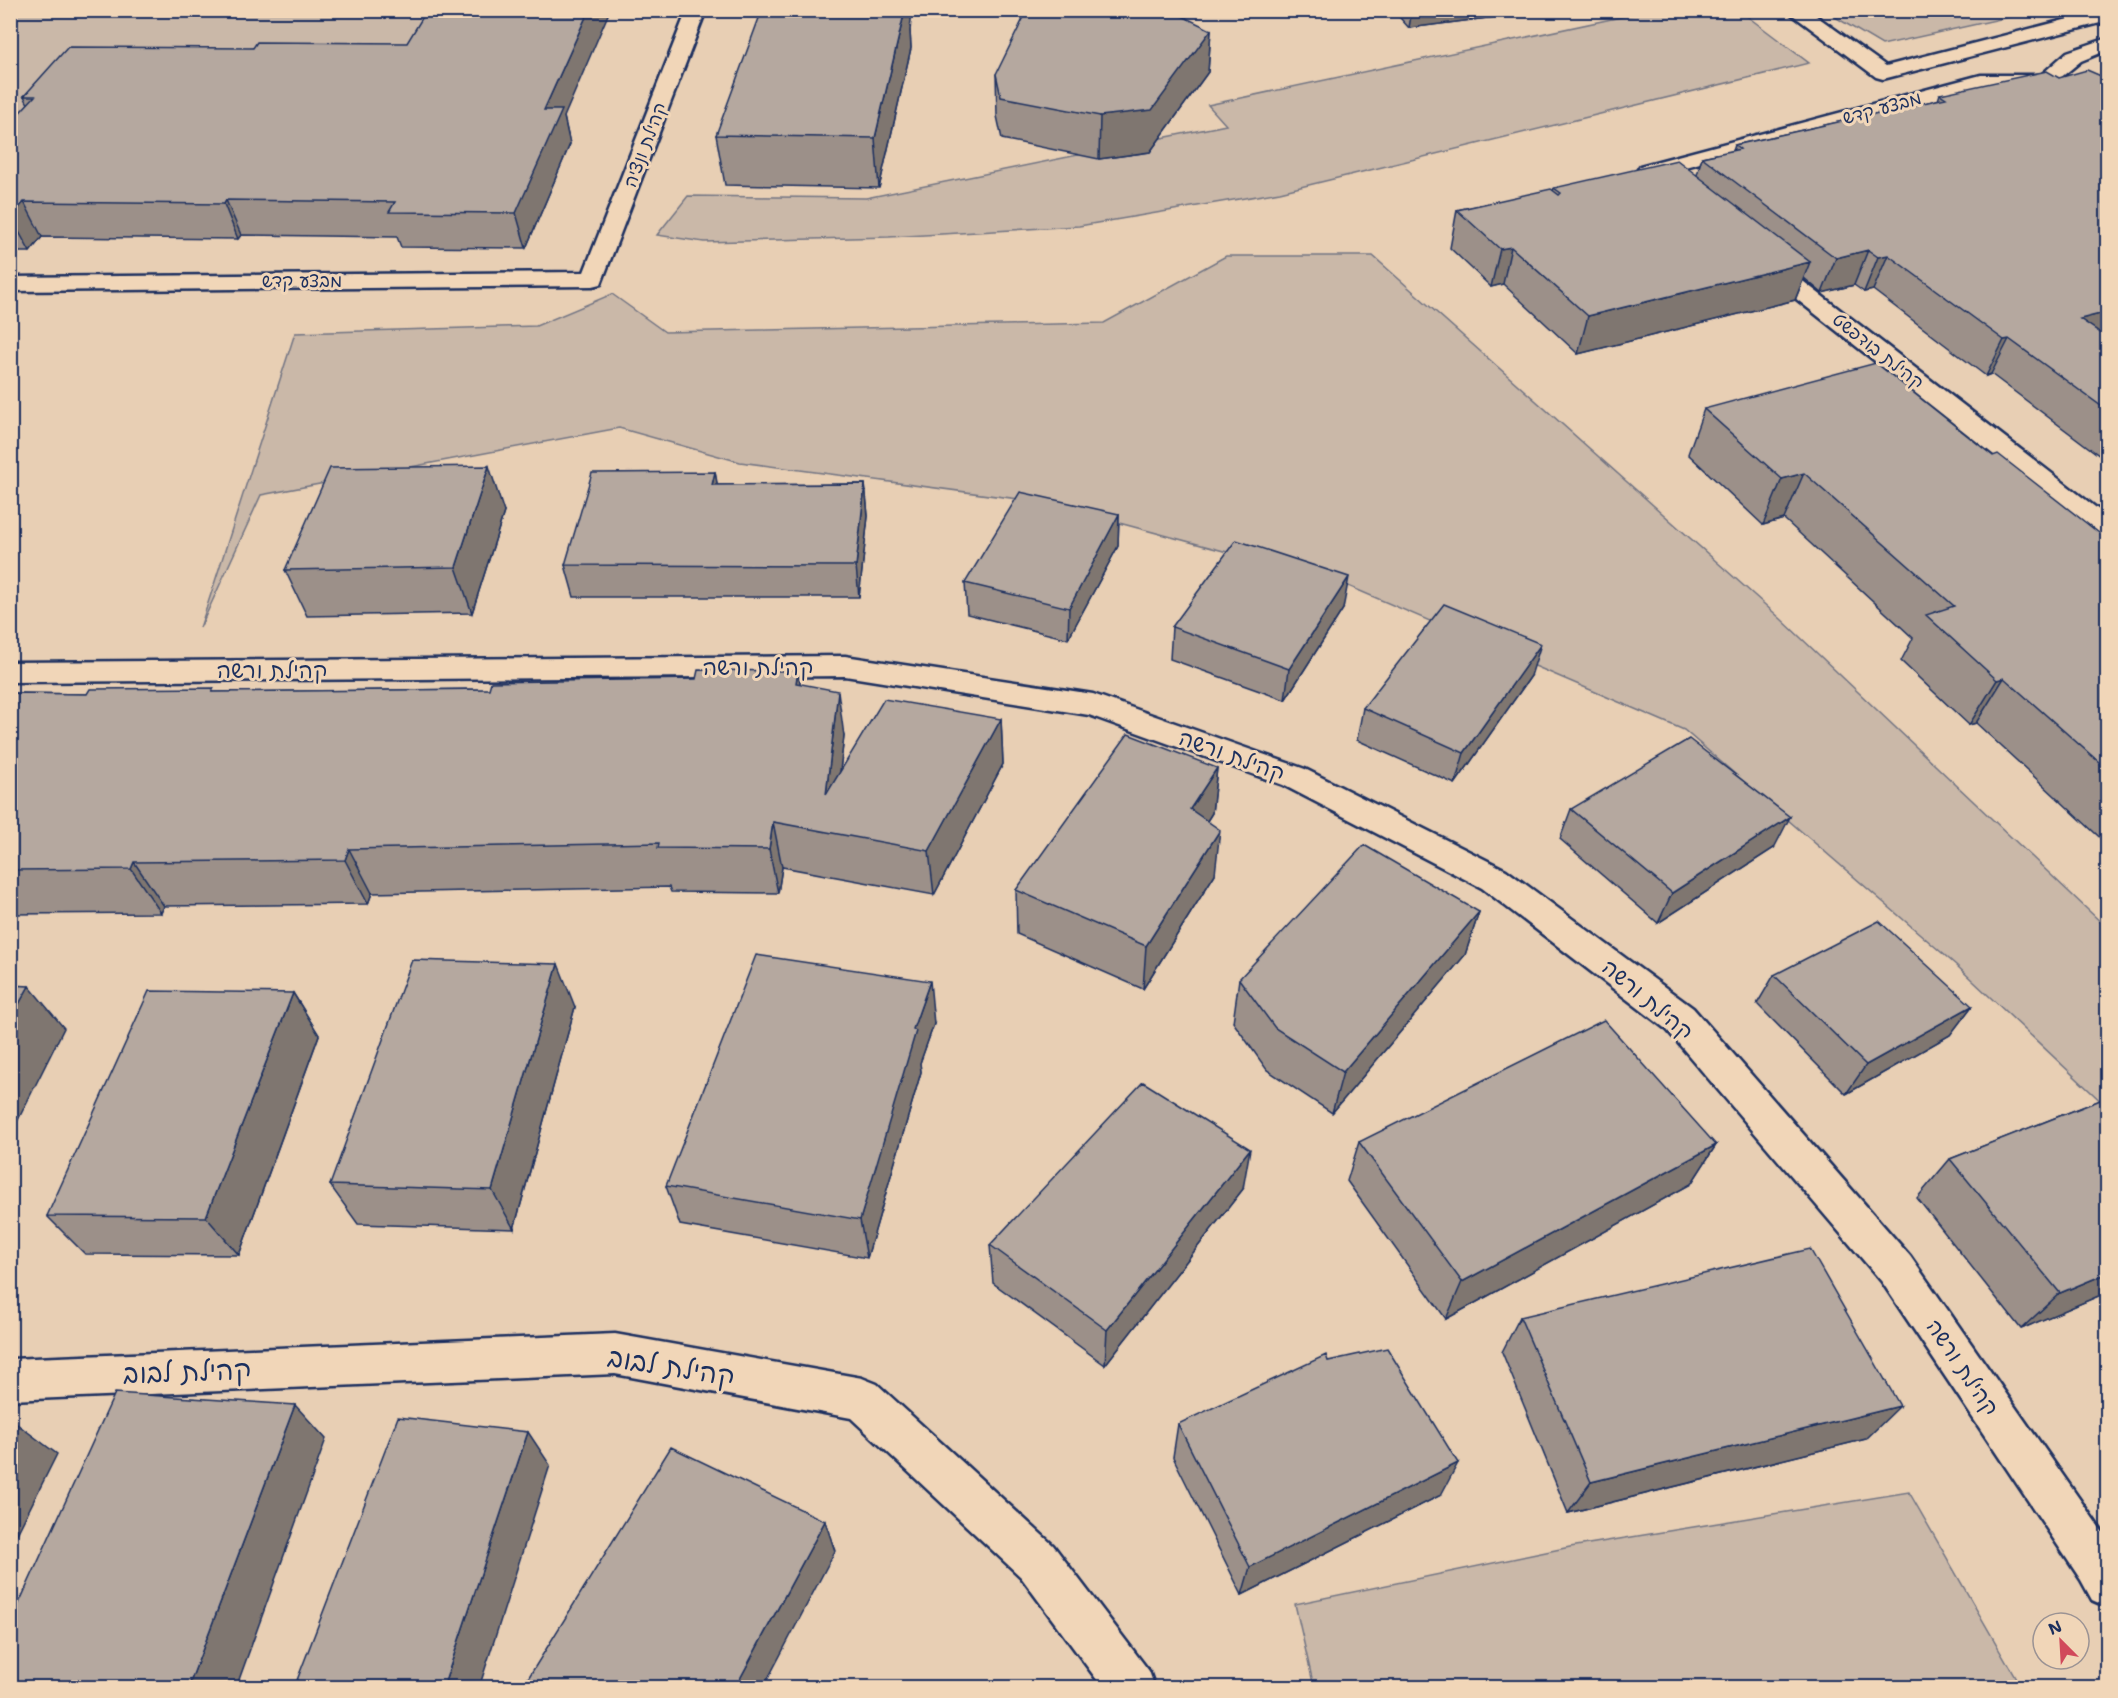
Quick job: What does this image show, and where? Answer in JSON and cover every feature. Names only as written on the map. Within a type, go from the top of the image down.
[{"type":"street","name":"קהילת ונציה","points":[[593,279],[697,10]]},
{"type":"street","name":"מבצע קדש","points":[[1795,10],[1883,73],[2108,15]]},
{"type":"street","points":[[2108,44],[2091,48],[2063,62],[2047,81],[2108,112]]},
{"type":"street","name":"מבצע קדש","points":[[1657,178],[1981,81],[2047,81]]},
{"type":"street","name":"קהילת בודפשט","points":[[1751,252],[2108,531]]},
{"type":"street","name":"מבצע קדש","points":[[10,284],[593,279]]},
{"type":"street","name":"קהילת ורשה","points":[[10,672],[844,666],[1093,705],[1294,777],[1494,879],[1680,1019],[1896,1269],[2097,1564],[2108,1584]]},
{"type":"street","name":"קהילת לבוב","points":[[10,1380],[615,1354],[862,1399],[1037,1561],[1132,1688]]},
{"type":"shaded area","points":[[1825,10],[2041,10],[1882,45],[1825,11]]},
{"type":"shaded area","points":[[11,11],[428,11],[404,55],[11,132]]},
{"type":"shaded area","points":[[1649,11],[1740,11],[1809,63],[1280,192],[1079,226],[889,237],[704,242],[657,235],[688,196],[866,198],[1226,125],[1208,105]]},
{"type":"shaded area","points":[[1226,256],[1373,256],[1781,619],[2107,928],[2107,1107],[1956,965],[1684,730],[1339,582],[1041,502],[740,462],[619,428],[261,495],[200,628],[295,333],[536,326],[612,294],[665,332],[1104,323]]},
{"type":"shaded area","points":[[1909,1492],[2021,1687],[1314,1687],[1295,1604],[1570,1547]]},
{"type":"building","points":[[427,10],[589,10],[544,110],[562,110],[516,213],[389,212],[395,202],[226,200],[224,204],[24,202],[10,217],[10,123],[35,96],[24,96],[68,47],[253,48],[257,42],[407,43]]},
{"type":"building","points":[[762,10],[905,10],[875,138],[716,135]]},
{"type":"building","points":[[1056,10],[1170,10],[1211,30],[1152,110],[1100,116],[1001,97],[996,74],[1024,17]]},
{"type":"building","points":[[2087,70],[2108,79],[2108,312],[2080,319],[2108,338],[2108,411],[2009,339],[2004,340],[1888,255],[1878,257],[1868,250],[1836,258],[1702,157],[1740,149],[1735,145],[1946,98],[1940,94],[2047,71],[2059,78]]},
{"type":"building","points":[[1677,160],[1810,262],[1588,316],[1511,247],[1500,249],[1457,210],[1551,189],[1559,195],[1561,193],[1554,188]]},
{"type":"building","points":[[1876,363],[1993,456],[1998,454],[2108,540],[2108,770],[2004,678],[1997,680],[1926,615],[1954,606],[1804,473],[1782,479],[1704,409]]},
{"type":"building","points":[[489,466],[456,567],[285,570],[330,468]]},
{"type":"building","points":[[715,472],[712,485],[865,484],[856,566],[565,565],[592,473]]},
{"type":"building","points":[[1020,492],[1119,514],[1069,608],[965,583]]},
{"type":"building","points":[[1236,540],[1349,577],[1289,669],[1172,627]]},
{"type":"building","points":[[1444,604],[1541,644],[1464,753],[1363,708]]},
{"type":"building","points":[[698,670],[798,671],[796,683],[838,691],[826,795],[884,699],[1001,719],[929,851],[773,822],[769,849],[658,848],[659,843],[349,849],[345,860],[134,862],[131,869],[10,870],[10,693],[87,694],[90,689],[214,688],[212,692],[489,689],[491,682],[696,679]]},
{"type":"building","points":[[1128,734],[1217,768],[1190,809],[1220,830],[1146,946],[1016,890]]},
{"type":"building","points":[[1689,739],[1790,817],[1672,893],[1571,809]]},
{"type":"building","points":[[1364,845],[1479,912],[1343,1072],[1275,1028],[1239,979]]},
{"type":"building","points":[[1879,921],[1972,1006],[1866,1065],[1774,975]]},
{"type":"building","points":[[756,955],[930,981],[913,1029],[916,1031],[860,1220],[666,1186]]},
{"type":"building","points":[[412,960],[558,964],[492,1190],[330,1185]]},
{"type":"building","points":[[10,985],[29,986],[10,1020]]},
{"type":"building","points":[[149,991],[293,993],[206,1217],[47,1216]]},
{"type":"building","points":[[1604,1020],[1716,1145],[1462,1282],[1359,1142]]},
{"type":"building","points":[[1143,1082],[1250,1149],[1107,1330],[990,1245]]},
{"type":"building","points":[[2108,1097],[2108,1273],[2060,1293],[1950,1159]]},
{"type":"building","points":[[1810,1249],[1900,1406],[1591,1482],[1520,1317]]},
{"type":"building","points":[[1387,1348],[1458,1463],[1250,1567],[1178,1424],[1326,1355],[1328,1361]]},
{"type":"building","points":[[115,1393],[295,1405],[188,1688],[10,1688],[10,1623]]},
{"type":"building","points":[[398,1417],[528,1432],[443,1688],[294,1688]]},
{"type":"building","points":[[671,1447],[825,1521],[735,1688],[522,1688]]}]
